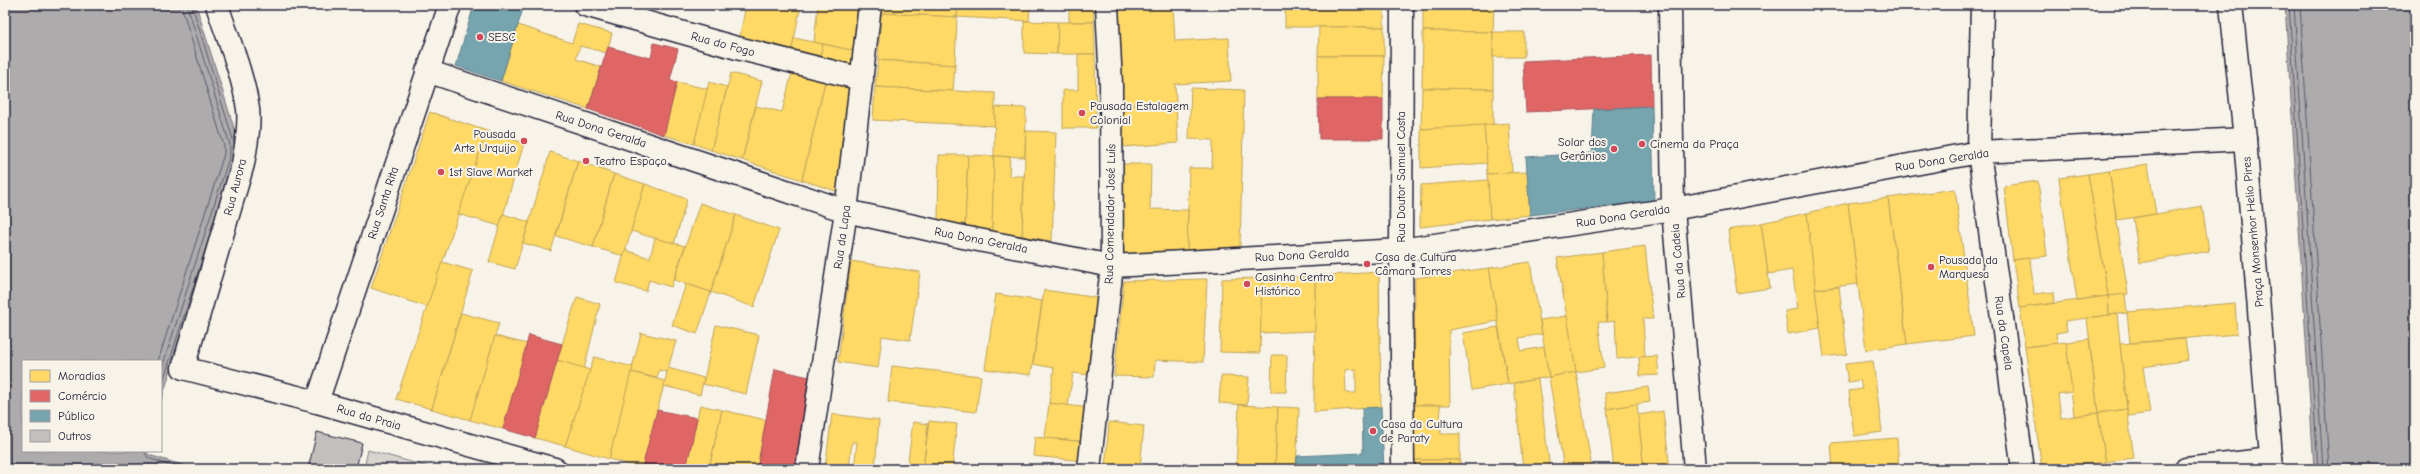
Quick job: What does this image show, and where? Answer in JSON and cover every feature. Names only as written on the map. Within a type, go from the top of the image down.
[{"type":"street","name":"Rua Aurora","points":[[183,368],[243,164],[248,132],[248,110],[243,87],[217,5]]},
{"type":"street","name":"Rua Santa Rita","points":[[317,402],[450,5]]},
{"type":"street","name":"Rua do Fogo","points":[[585,5],[738,48],[862,79]]},
{"type":"street","name":"Rua da Lapa","points":[[808,469],[846,211],[870,5]]},
{"type":"street","name":"Rua Comendador José Luís","points":[[1089,469],[1112,266],[1111,84],[1107,5]]},
{"type":"street","name":"Rua Doutor Samuel Costa","points":[[1402,5],[1401,250],[1403,469]]},
{"type":"street","name":"Rua da Cadeia","points":[[1670,5],[1673,209],[1696,469]]},
{"type":"street","name":"Rua da Capela","points":[[1982,5],[1979,152],[2023,469]]},
{"type":"street","name":"Praça Monsenhor Helio Pires","points":[[2232,5],[2245,139],[2271,464]]},
{"type":"street","name":"Rua Dona Geralda","points":[[427,71],[846,211],[963,237],[1112,266],[1401,250],[1673,209],[1979,152],[2245,139]]},
{"type":"street","name":"Rua da Praia","points":[[183,368],[317,402],[555,469]]},
{"type":"street","points":[[2186,469],[2271,464]]},
{"type":"shaded area","points":[[368,450],[436,469],[364,469]]},
{"type":"water","points":[[5,5],[196,5],[239,144],[239,156],[162,398],[162,360],[22,360],[22,452],[148,452],[149,455],[195,469],[5,469]]},
{"type":"water","points":[[2285,5],[2415,5],[2415,469],[2314,469]]},
{"type":"building: Moradias","points":[[624,5],[645,5],[643,13]]},
{"type":"building: Moradias","points":[[746,5],[801,5],[791,54],[739,40]]},
{"type":"building: Moradias","points":[[818,5],[860,10],[855,51],[814,42]]},
{"type":"building: Moradias","points":[[836,5],[860,5],[860,10],[836,7]]},
{"type":"building: Moradias","points":[[882,5],[958,5],[957,17],[881,13]]},
{"type":"building: Moradias","points":[[958,5],[1030,5],[1029,21],[957,17]]},
{"type":"building: Moradias","points":[[1069,5],[1093,5],[1094,22],[1069,22]]},
{"type":"building: Moradias","points":[[1116,5],[1173,5],[1175,41],[1229,38],[1231,81],[1175,84],[1176,103],[1120,106]]},
{"type":"building: Moradias","points":[[1213,5],[1243,5],[1243,6],[1213,8]]},
{"type":"building: Moradias","points":[[1285,5],[1384,5],[1384,27],[1285,27]]},
{"type":"building: Moradias","points":[[1423,5],[1494,5],[1493,32],[1423,31]]},
{"type":"building: Moradias","points":[[1582,5],[1649,5],[1649,6],[1582,8]]},
{"type":"building: Moradias","points":[[881,13],[957,17],[955,65],[878,60]]},
{"type":"building: Moradias","points":[[1024,21],[1058,22],[1057,54],[1024,53]]},
{"type":"building: Moradias","points":[[1058,22],[1094,22],[1095,54],[1057,54]]},
{"type":"building: Moradias","points":[[578,24],[612,33],[607,53],[580,46],[576,59],[601,67],[588,109],[501,81],[518,25],[572,43]]},
{"type":"building: Moradias","points":[[1319,27],[1384,27],[1384,56],[1318,56]]},
{"type":"building: Moradias","points":[[1423,31],[1493,32],[1493,89],[1422,88]]},
{"type":"building: Moradias","points":[[1493,32],[1524,32],[1524,57],[1493,57]]},
{"type":"building: Moradias","points":[[794,38],[823,44],[819,62],[791,54]]},
{"type":"building: Moradias","points":[[823,44],[855,51],[853,71],[819,62]]},
{"type":"building: Moradias","points":[[1078,54],[1095,54],[1096,128],[1063,128],[1063,90],[1078,90]]},
{"type":"building: Moradias","points":[[1318,56],[1384,56],[1383,99],[1318,99]]},
{"type":"building: Moradias","points":[[878,60],[955,65],[953,91],[875,87]]},
{"type":"building: Moradias","points":[[793,69],[826,78],[802,180],[742,160],[756,106],[782,112]]},
{"type":"building: Moradias","points":[[731,73],[762,81],[742,160],[711,150]]},
{"type":"building: Moradias","points":[[826,78],[851,85],[839,192],[802,180]]},
{"type":"building: Moradias","points":[[677,82],[708,89],[694,144],[664,135]]},
{"type":"building: Moradias","points":[[709,82],[727,87],[711,150],[694,144]]},
{"type":"building: Moradias","points":[[875,87],[995,93],[995,126],[873,120]]},
{"type":"building: Moradias","points":[[1191,88],[1244,90],[1240,247],[1187,250],[1189,168],[1212,168],[1213,140],[1189,139]]},
{"type":"building: Moradias","points":[[1422,88],[1493,89],[1493,125],[1421,129]]},
{"type":"building: Moradias","points":[[1176,103],[1178,143],[1122,147],[1120,106]]},
{"type":"building: Moradias","points":[[995,107],[1026,108],[1025,157],[994,156]]},
{"type":"building: Moradias","name":"1st Slave Market","points":[[430,112],[487,131],[427,307],[371,288]]},
{"type":"building: Moradias","points":[[1509,123],[1512,173],[1487,174],[1484,125]]},
{"type":"building: Moradias","points":[[1484,125],[1487,163],[1421,168],[1421,129]]},
{"type":"building: Moradias","points":[[487,131],[524,143],[500,226],[458,214]]},
{"type":"building: Moradias","points":[[1026,131],[1056,132],[1052,241],[1022,236]]},
{"type":"building: Moradias","points":[[550,152],[578,161],[551,251],[523,243]]},
{"type":"building: Moradias","points":[[939,155],[968,155],[965,227],[938,222]]},
{"type":"building: Moradias","points":[[968,155],[994,156],[992,231],[965,227]]},
{"type":"building: Moradias","points":[[994,156],[1010,157],[1009,176],[1024,176],[1022,236],[992,231]]},
{"type":"building: Moradias","points":[[578,161],[614,174],[593,247],[556,236]]},
{"type":"building: Moradias","points":[[1121,164],[1151,164],[1150,209],[1188,210],[1187,250],[1123,254]]},
{"type":"building: Moradias","points":[[2148,165],[2156,214],[2117,220],[2109,171]]},
{"type":"building: Moradias","points":[[2109,171],[2128,294],[2108,296],[2088,174]]},
{"type":"building: Moradias","points":[[1527,172],[1530,215],[1490,219],[1487,174]]},
{"type":"building: Moradias","points":[[614,174],[645,184],[624,256],[593,247]]},
{"type":"building: Moradias","points":[[2088,174],[2108,296],[2077,300],[2059,178]]},
{"type":"building: Moradias","points":[[1488,180],[1490,219],[1420,227],[1421,185]]},
{"type":"building: Moradias","points":[[2038,181],[2047,256],[2013,260],[2004,186]]},
{"type":"building: Moradias","points":[[645,184],[687,199],[674,244],[631,231]]},
{"type":"building: Moradias","name":"Pousada da Marquesa","points":[[1955,189],[1974,336],[1907,344],[1888,198]]},
{"type":"building: Moradias","points":[[1888,198],[1907,344],[1866,350],[1848,203]]},
{"type":"building: Moradias","points":[[700,203],[736,215],[711,292],[674,280]]},
{"type":"building: Moradias","points":[[1848,203],[1858,284],[1815,289],[1807,213]]},
{"type":"building: Moradias","points":[[2202,206],[2209,251],[2140,263],[2133,218]]},
{"type":"building: Moradias","points":[[1807,213],[1820,328],[1788,334],[1785,311],[1798,309],[1792,270],[1768,274],[1761,223]]},
{"type":"building: Moradias","points":[[503,214],[529,222],[515,269],[489,262]]},
{"type":"building: Moradias","points":[[736,215],[779,230],[754,307],[711,292]]},
{"type":"building: Moradias","points":[[1761,223],[1770,288],[1737,293],[1728,230]]},
{"type":"building: Moradias","points":[[655,238],[685,246],[671,287],[649,280],[646,291],[616,283],[625,250],[650,258]]},
{"type":"building: Moradias","points":[[1645,246],[1653,319],[1643,319],[1645,356],[1617,359],[1615,321],[1607,322],[1602,252]]},
{"type":"building: Moradias","points":[[1602,252],[1607,322],[1598,322],[1604,368],[1576,372],[1557,258]]},
{"type":"building: Moradias","points":[[2030,258],[2034,294],[2053,292],[2054,303],[2020,308],[2013,260]]},
{"type":"building: Moradias","points":[[851,261],[920,272],[910,340],[882,336],[878,368],[838,362]]},
{"type":"building: Moradias","points":[[442,262],[473,271],[432,409],[396,399]]},
{"type":"building: Moradias","points":[[1530,262],[1542,334],[1519,338],[1521,351],[1544,347],[1549,377],[1508,384],[1489,268]]},
{"type":"building: Moradias","points":[[1489,268],[1498,321],[1449,330],[1450,405],[1414,405],[1415,278]]},
{"type":"building: Moradias","points":[[1379,272],[1381,407],[1314,412],[1315,276]],"holes":[[[1356,369],[1356,393],[1346,393],[1345,370]]]},
{"type":"building: Moradias","points":[[1315,276],[1315,331],[1260,333],[1262,278]]},
{"type":"building: Moradias","points":[[1262,278],[1260,353],[1220,352],[1222,279]]},
{"type":"building: Moradias","points":[[1207,279],[1203,362],[1155,360],[1154,377],[1114,376],[1124,281]]},
{"type":"building: Moradias","points":[[686,284],[711,292],[697,334],[672,325]]},
{"type":"building: Moradias","points":[[1839,287],[1847,354],[1824,357],[1815,289]]},
{"type":"building: Moradias","points":[[1044,290],[1099,298],[1090,375],[1073,373],[1068,406],[1049,403],[1054,368],[1033,364]]},
{"type":"building: Moradias","points":[[996,294],[1042,301],[1031,375],[985,369]]},
{"type":"building: Moradias","points":[[2125,294],[2127,313],[2109,315],[2108,296]]},
{"type":"building: Moradias","points":[[2108,296],[2109,315],[2065,321],[2067,331],[2056,333],[2057,343],[2025,347],[2020,308]]},
{"type":"building: Moradias","points":[[577,297],[600,304],[584,369],[557,360]]},
{"type":"building: Moradias","points":[[2235,303],[2237,334],[2130,343],[2127,312]]},
{"type":"building: Moradias","points":[[461,313],[499,323],[470,420],[432,409]]},
{"type":"building: Moradias","points":[[2117,314],[2127,409],[2098,413],[2087,318]]},
{"type":"building: Moradias","points":[[1567,316],[1576,372],[1549,377],[1540,320]]},
{"type":"building: Moradias","points":[[716,325],[759,335],[746,394],[703,384]]},
{"type":"building: Moradias","points":[[1498,327],[1508,384],[1472,390],[1463,333]]},
{"type":"building: Moradias","points":[[641,333],[676,341],[667,372],[659,370],[657,378],[631,372]]},
{"type":"building: Moradias","points":[[495,336],[527,344],[503,429],[470,420]]},
{"type":"building: Moradias","points":[[2089,339],[2098,413],[2074,416],[2066,342]]},
{"type":"building: Moradias","points":[[2185,339],[2188,360],[2143,367],[2150,413],[2128,416],[2120,344]]},
{"type":"building: Moradias","points":[[2066,342],[2072,392],[2058,394],[2061,418],[2098,413],[2106,462],[2042,469],[2025,347]]},
{"type":"building: Moradias","points":[[1272,355],[1287,355],[1286,392],[1271,392]]},
{"type":"building: Moradias","points":[[1657,356],[1659,375],[1640,376],[1639,357]]},
{"type":"building: Moradias","points":[[594,357],[633,367],[609,459],[565,446]]},
{"type":"building: Moradias","points":[[557,360],[590,370],[565,446],[535,438]]},
{"type":"building: Moradias","points":[[1873,361],[1882,432],[1854,436],[1849,391],[1862,389],[1860,380],[1848,382],[1845,364]]},
{"type":"building: Moradias","points":[[892,366],[981,376],[976,412],[888,402]]},
{"type":"building: Moradias","points":[[668,368],[704,378],[700,395],[664,386]]},
{"type":"building: Moradias","points":[[631,372],[665,381],[642,468],[609,459]]},
{"type":"building: Moradias","points":[[1576,372],[1592,469],[1564,469],[1549,377]]},
{"type":"building: Moradias","points":[[1221,376],[1249,377],[1247,405],[1219,403]]},
{"type":"building: Moradias","points":[[1538,379],[1550,469],[1523,469],[1514,383]]},
{"type":"building: Moradias","points":[[1648,387],[1650,402],[1607,409],[1605,393]]},
{"type":"building: Moradias","points":[[1049,403],[1090,408],[1086,442],[1045,438]]},
{"type":"building: Moradias","points":[[1637,404],[1644,469],[1614,469],[1607,409]]},
{"type":"building: Moradias","points":[[700,405],[722,410],[709,469],[686,469]]},
{"type":"building: Moradias","points":[[1239,405],[1278,407],[1275,469],[1236,469]]},
{"type":"building: Moradias","points":[[1414,405],[1440,405],[1441,434],[1460,434],[1460,460],[1414,460]]},
{"type":"building: Moradias","points":[[1278,407],[1299,408],[1296,469],[1275,469]]},
{"type":"building: Moradias","points":[[2127,409],[2134,458],[2106,462],[2098,413]]},
{"type":"building: Moradias","points":[[722,410],[766,420],[757,469],[709,469]]},
{"type":"building: Moradias","points":[[1663,411],[1670,469],[1644,469],[1638,415]]},
{"type":"building: Moradias","points":[[832,414],[879,420],[875,469],[854,469],[825,469]],"holes":[[[852,442],[857,442],[854,469],[849,468]]]},
{"type":"building: Moradias","points":[[929,421],[957,424],[952,469],[923,469]]},
{"type":"building: Moradias","points":[[913,422],[928,424],[923,469],[907,469]]},
{"type":"building: Moradias","points":[[1109,422],[1144,426],[1140,469],[1105,469]]},
{"type":"building: Moradias","points":[[1035,437],[1086,442],[1084,461],[1033,456]]},
{"type":"building: Moradias","points":[[1897,438],[1899,469],[1833,469],[1831,443]]},
{"type":"building: Moradias","points":[[1414,460],[1460,460],[1460,469],[1414,469]]},
{"type":"building: Moradias","points":[[1523,464],[1523,469],[1487,469],[1487,467]]},
{"type":"building: Comércio","points":[[654,43],[678,49],[670,80],[677,82],[664,135],[588,109],[608,47],[651,58]]},
{"type":"building: Comércio","points":[[1651,55],[1652,106],[1526,112],[1523,61]]},
{"type":"building: Comércio","points":[[1318,99],[1383,99],[1383,139],[1319,139]]},
{"type":"building: Comércio","points":[[529,335],[562,344],[535,438],[503,429]]},
{"type":"building: Comércio","points":[[775,369],[809,377],[795,469],[757,469]]},
{"type":"building: Comércio","points":[[657,410],[697,418],[686,469],[642,468]]},
{"type":"building: Público","points":[[474,5],[524,5],[501,81],[456,66]]},
{"type":"building: Público","points":[[1652,106],[1654,201],[1530,215],[1526,157],[1592,153],[1594,109]]},
{"type":"building: Público","name":"Casa da Cultura de Paraty","points":[[1381,407],[1384,469],[1296,469],[1297,456],[1363,453],[1362,408]]},
{"type":"building: Outros","points":[[317,432],[362,443],[356,469],[308,469]]},
{"type":"place","name":"SESC","points":[[480,37]]},
{"type":"place","name":"Pausada Estalagem Colonial","points":[[1082,113]]},
{"type":"place","name":"Pousada Arte Urquijo","points":[[524,141]]},
{"type":"place","name":"Cinema da Praça","points":[[1642,144]]},
{"type":"place","name":"Solar dos Gerânios","points":[[1614,149]]},
{"type":"place","name":"Teatro Espaço","points":[[586,161]]},
{"type":"place","name":"1st Slave Market","points":[[441,172]]},
{"type":"place","name":"Casa de Cultura Câmara Torres","points":[[1367,264]]},
{"type":"place","name":"Pousada da Marquesa","points":[[1931,267]]},
{"type":"place","name":"Casinha Centro Histórico","points":[[1247,284]]},
{"type":"place","name":"Casa da Cultura de Paraty","points":[[1373,431]]}]
